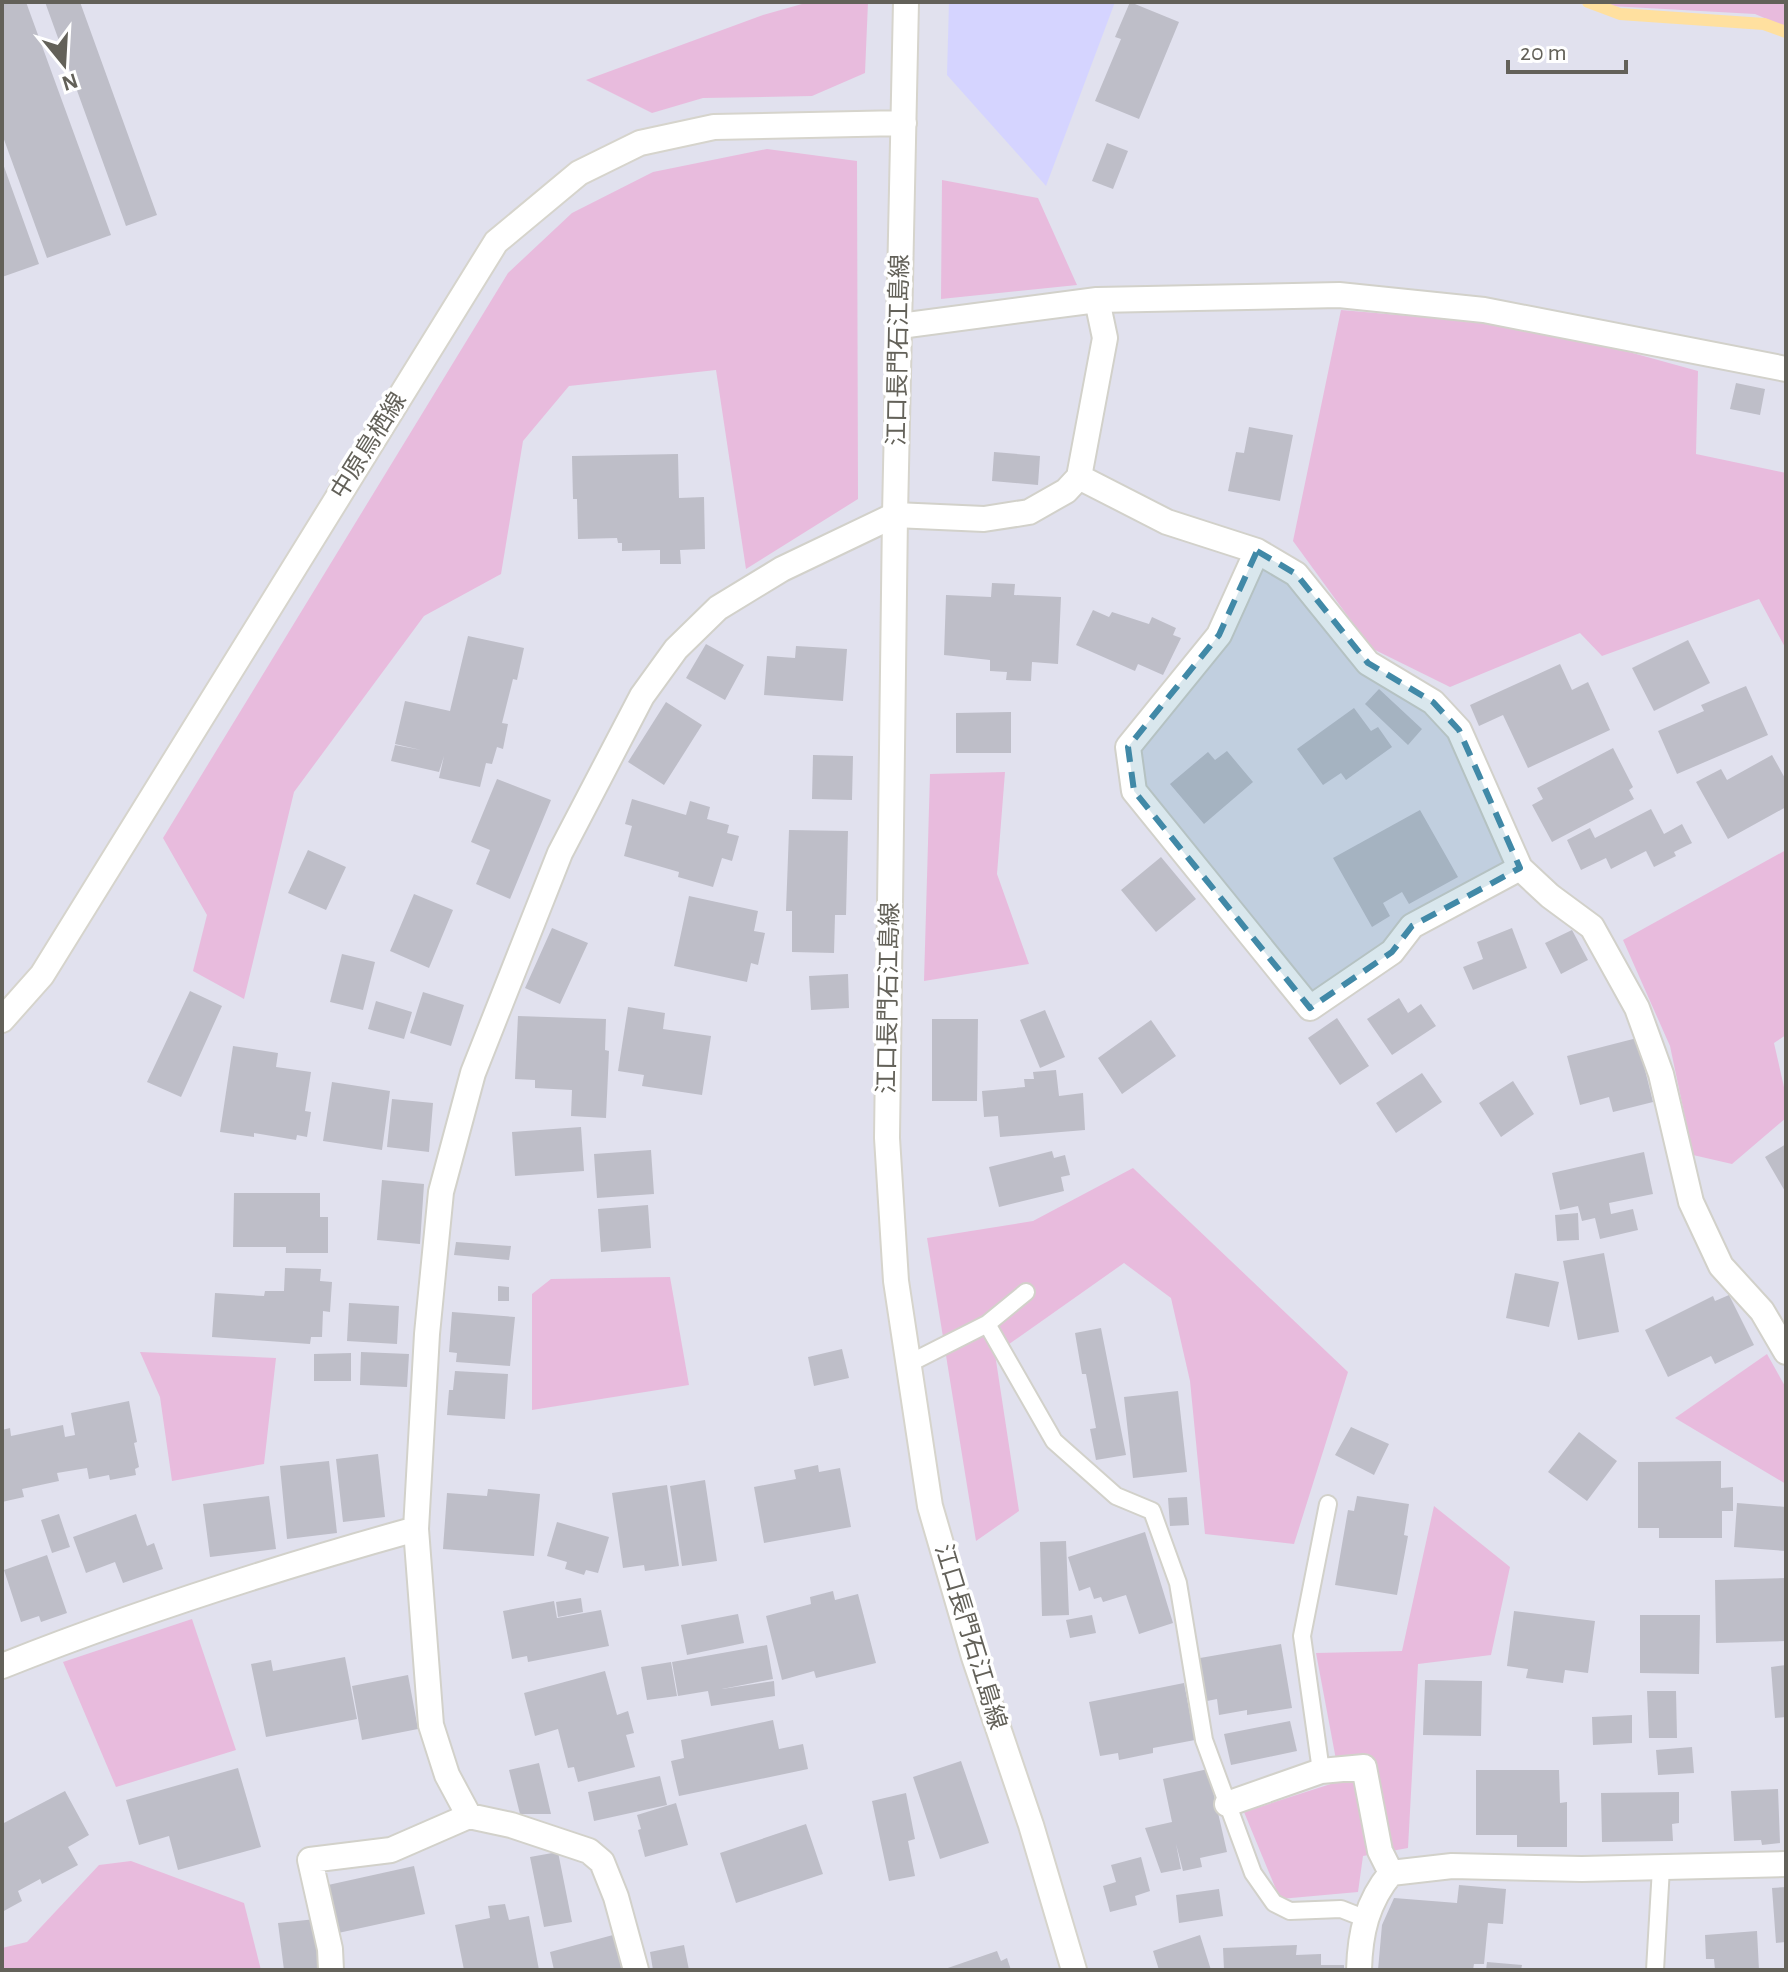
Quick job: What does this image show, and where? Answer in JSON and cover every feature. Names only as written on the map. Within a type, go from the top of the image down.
[{"type":"street","name":"江口長門石江島線","points":[[906,2],[895,515],[887,1138],[896,1281],[930,1506],[974,1657],[1031,1825],[1074,1970]]},
{"type":"street","name":"中原鳥栖線","points":[[2,1020],[42,975],[496,242],[579,173],[640,143],[714,127],[904,123]]},
{"type":"street","points":[[900,326],[1097,300],[1339,295],[1484,310],[1786,369]]},
{"type":"street","points":[[469,1816],[447,1775],[431,1725],[416,1529],[427,1334],[441,1192],[473,1073],[560,853],[642,696],[676,649],[718,608],[782,569],[895,515],[984,519],[1029,512],[1066,491],[1079,477],[1105,338],[1097,300]]},
{"type":"street","points":[[1079,477],[1167,522],[1257,551],[1296,574],[1368,663],[1433,702],[1459,730],[1520,868],[1550,896],[1592,927],[1637,1008],[1661,1074],[1691,1202],[1721,1266],[1762,1311],[1786,1352]]},
{"type":"street","points":[[1257,551],[1219,635],[1128,747],[1134,791],[1310,1008],[1392,952],[1412,926],[1520,868]]},
{"type":"street","points":[[2,1666],[203,1592],[416,1529]]},
{"type":"street","points":[[1227,1804],[1321,1771],[1364,1767],[1380,1851],[1391,1873]]},
{"type":"street","points":[[331,1970],[330,1949],[310,1860],[391,1850],[469,1816],[511,1825],[589,1851],[602,1862],[616,1897],[636,1970]]},
{"type":"street","points":[[1359,1970],[1364,1918],[1379,1887],[1391,1873],[1452,1866],[1661,1868],[1786,1864]]},
{"type":"lane","points":[[908,1364],[987,1324],[1026,1292]]},
{"type":"lane","points":[[987,1324],[1054,1441],[1116,1496],[1152,1511],[1178,1583],[1204,1740],[1253,1873],[1274,1903],[1290,1911],[1341,1909],[1364,1918]]},
{"type":"lane","points":[[1321,1771],[1302,1636],[1328,1504]]},
{"type":"lane","points":[[1655,1970],[1661,1868]]},
{"type":"highlighted area","points":[[1257,551],[1296,574],[1368,663],[1433,702],[1459,730],[1520,868],[1412,926],[1392,952],[1310,1008],[1134,791],[1128,747],[1219,635]]},
{"type":"shaded area","points":[[809,2],[868,2],[865,73],[812,96],[703,98],[652,113],[586,80],[763,15]]},
{"type":"shaded area","points":[[949,2],[1115,2],[1046,186],[947,75]]},
{"type":"shaded area","points":[[1602,2],[1786,2],[1786,27],[1755,14],[1610,6]]},
{"type":"shaded area","points":[[767,149],[857,161],[858,499],[746,569],[716,370],[569,386],[523,441],[501,574],[424,616],[294,792],[244,999],[193,971],[207,915],[163,838],[508,273],[572,213],[653,172]]},
{"type":"shaded area","points":[[942,180],[1038,198],[1077,285],[941,299]]},
{"type":"shaded area","points":[[1341,310],[1480,322],[1629,352],[1698,371],[1696,454],[1786,473],[1786,649],[1759,599],[1602,656],[1580,633],[1450,687],[1371,648],[1293,541]]},
{"type":"shaded area","points":[[1005,772],[997,874],[1029,964],[924,981],[930,774]]},
{"type":"shaded area","points":[[1786,850],[1786,1035],[1774,1043],[1786,1096],[1786,1118],[1732,1164],[1693,1155],[1670,1046],[1623,940]]},
{"type":"shaded area","points":[[1133,1168],[1348,1372],[1294,1544],[1205,1534],[1190,1381],[1171,1298],[1124,1263],[995,1354],[1019,1511],[976,1541],[927,1238],[1033,1221]]},
{"type":"shaded area","points":[[670,1277],[689,1385],[532,1410],[532,1294],[551,1279]]},
{"type":"shaded area","points":[[140,1352],[276,1358],[264,1464],[172,1481],[160,1397]]},
{"type":"shaded area","points":[[1767,1354],[1786,1388],[1786,1484],[1675,1418]]},
{"type":"shaded area","points":[[1434,1506],[1510,1567],[1491,1655],[1418,1664],[1408,1848],[1363,1856],[1358,1892],[1280,1899],[1244,1812],[1340,1781],[1316,1653],[1402,1651]]},
{"type":"shaded area","points":[[192,1619],[236,1750],[116,1787],[63,1662]]},
{"type":"shaded area","points":[[131,1861],[244,1903],[261,1970],[2,1970],[2,1948],[27,1942],[99,1865]]},
{"type":"building","points":[[2,2],[26,2],[111,235],[47,258],[2,134]]},
{"type":"building","points":[[45,2],[80,2],[157,215],[126,226]]},
{"type":"building","points":[[1130,2],[1179,22],[1139,119],[1095,101],[1121,39],[1115,37]]},
{"type":"building","points":[[1107,143],[1128,151],[1113,189],[1092,181]]},
{"type":"building","points":[[2,161],[39,264],[2,277]]},
{"type":"building","points":[[1736,383],[1765,389],[1760,415],[1730,409]]},
{"type":"building","points":[[1249,427],[1293,435],[1280,501],[1228,491],[1236,452],[1244,453]]},
{"type":"building","points":[[994,452],[1040,456],[1038,485],[992,481]]},
{"type":"building","points":[[678,454],[679,498],[704,497],[705,549],[680,550],[681,564],[660,564],[660,550],[622,551],[622,543],[618,543],[617,538],[578,539],[572,456]]},
{"type":"building","points":[[992,583],[1015,584],[1014,595],[1061,597],[1058,664],[1032,662],[1031,681],[1006,680],[1007,672],[990,671],[990,660],[944,655],[946,595],[991,597]]},
{"type":"building","points":[[1093,610],[1109,617],[1112,612],[1149,624],[1152,617],[1176,628],[1173,635],[1181,638],[1163,675],[1138,664],[1135,671],[1076,645]]},
{"type":"building","points":[[468,636],[524,648],[502,723],[508,724],[503,749],[497,747],[492,764],[486,763],[480,787],[439,778],[444,756],[439,772],[391,761],[395,745],[421,750],[395,744],[405,701],[450,711]]},
{"type":"building","points":[[1688,640],[1710,683],[1654,711],[1632,668]]},
{"type":"building","points":[[706,644],[744,665],[725,700],[686,678]]},
{"type":"building","points":[[796,646],[847,649],[843,701],[764,695],[767,656],[795,658]]},
{"type":"building","points":[[1560,664],[1572,690],[1588,682],[1610,730],[1528,768],[1503,715],[1479,726],[1470,705]]},
{"type":"building","points":[[1746,686],[1768,735],[1677,774],[1658,731],[1704,711],[1701,705]]},
{"type":"building","points":[[1379,689],[1422,729],[1408,745],[1365,704]]},
{"type":"building","points":[[666,702],[702,725],[664,785],[628,762]]},
{"type":"building","points":[[1354,708],[1371,731],[1378,727],[1392,747],[1346,780],[1341,773],[1323,785],[1297,749]]},
{"type":"building","points":[[1011,712],[1011,753],[956,753],[956,713]]},
{"type":"building","points":[[1613,748],[1633,787],[1629,790],[1634,799],[1552,842],[1532,805],[1543,799],[1537,788]]},
{"type":"building","points":[[1227,751],[1253,782],[1204,824],[1170,784],[1208,752],[1215,760]]},
{"type":"building","points":[[813,755],[853,756],[852,800],[812,799]]},
{"type":"building","points":[[1772,755],[1786,780],[1786,807],[1728,839],[1696,782],[1721,769],[1727,780]]},
{"type":"building","points":[[497,779],[551,800],[510,899],[476,884],[490,850],[471,842]]},
{"type":"building","points":[[632,799],[686,815],[690,801],[710,807],[707,819],[729,825],[727,833],[739,836],[732,861],[722,858],[713,887],[678,877],[679,872],[624,856],[632,826],[625,824]]},
{"type":"building","points":[[1651,809],[1664,834],[1682,824],[1692,843],[1674,852],[1676,856],[1654,867],[1646,851],[1611,869],[1606,858],[1581,870],[1567,840],[1590,828],[1595,838]]},
{"type":"building","points":[[1420,810],[1458,877],[1409,904],[1402,892],[1383,903],[1390,916],[1372,927],[1333,858]]},
{"type":"building","points":[[789,830],[848,831],[846,915],[835,915],[834,953],[792,952],[792,911],[786,911]]},
{"type":"building","points":[[308,850],[346,867],[326,910],[288,893]]},
{"type":"building","points":[[1161,857],[1196,899],[1156,932],[1121,890]]},
{"type":"building","points":[[414,894],[453,910],[429,968],[390,951]]},
{"type":"building","points":[[689,896],[758,911],[754,931],[765,933],[758,965],[751,963],[747,982],[674,966]]},
{"type":"building","points":[[552,928],[588,943],[560,1004],[525,988]]},
{"type":"building","points":[[1512,928],[1527,968],[1473,990],[1463,967],[1483,959],[1477,942]]},
{"type":"building","points":[[1572,930],[1588,960],[1561,974],[1545,943]]},
{"type":"building","points":[[342,954],[375,962],[363,1010],[330,1002]]},
{"type":"building","points":[[848,974],[849,1008],[811,1010],[809,976]]},
{"type":"building","points":[[190,991],[222,1006],[181,1097],[147,1082]]},
{"type":"building","points":[[423,992],[464,1005],[451,1046],[410,1033]]},
{"type":"building","points":[[1399,998],[1408,1013],[1421,1004],[1436,1026],[1392,1055],[1367,1019]]},
{"type":"building","points":[[376,1001],[412,1012],[404,1039],[368,1029]]},
{"type":"building","points":[[628,1007],[665,1013],[663,1029],[711,1036],[702,1095],[642,1086],[644,1075],[618,1071]]},
{"type":"building","points":[[1045,1010],[1065,1057],[1040,1068],[1020,1020]]},
{"type":"building","points":[[518,1016],[606,1019],[605,1050],[609,1051],[606,1118],[571,1116],[572,1090],[535,1088],[535,1080],[515,1079]]},
{"type":"building","points":[[1337,1018],[1369,1066],[1340,1085],[1308,1038]]},
{"type":"building","points":[[932,1019],[978,1019],[977,1101],[932,1101]]},
{"type":"building","points":[[1151,1020],[1176,1056],[1122,1094],[1098,1058]]},
{"type":"building","points":[[1637,1038],[1653,1102],[1613,1112],[1609,1097],[1580,1105],[1567,1056]]},
{"type":"building","points":[[233,1046],[278,1053],[276,1067],[311,1072],[305,1111],[311,1112],[307,1137],[297,1135],[296,1140],[254,1133],[254,1137],[220,1132]]},
{"type":"building","points":[[1056,1070],[1059,1096],[1083,1093],[1085,1130],[1000,1137],[998,1116],[984,1117],[982,1091],[1025,1087],[1024,1079],[1034,1079],[1033,1072]]},
{"type":"building","points":[[1422,1073],[1442,1102],[1396,1133],[1376,1103]]},
{"type":"building","points":[[1513,1081],[1534,1114],[1501,1137],[1479,1103]]},
{"type":"building","points":[[332,1082],[390,1091],[382,1150],[323,1141]]},
{"type":"building","points":[[392,1099],[433,1103],[429,1152],[387,1147]]},
{"type":"building","points":[[581,1127],[584,1171],[515,1176],[512,1132]]},
{"type":"building","points":[[1786,1144],[1786,1193],[1765,1157]]},
{"type":"building","points":[[651,1150],[654,1194],[597,1198],[594,1154]]},
{"type":"building","points":[[1052,1151],[1054,1158],[1065,1155],[1070,1175],[1061,1177],[1064,1191],[999,1207],[989,1167]]},
{"type":"building","points":[[1644,1152],[1653,1194],[1609,1203],[1611,1214],[1633,1209],[1638,1230],[1600,1239],[1595,1218],[1582,1221],[1578,1206],[1560,1210],[1552,1173]]},
{"type":"building","points":[[382,1180],[424,1184],[420,1244],[377,1240]]},
{"type":"building","points":[[234,1193],[320,1193],[320,1217],[328,1217],[328,1253],[286,1253],[286,1247],[233,1247]]},
{"type":"building","points":[[648,1205],[651,1248],[601,1252],[598,1209]]},
{"type":"building","points":[[1578,1213],[1579,1240],[1557,1241],[1555,1215]]},
{"type":"building","points":[[456,1242],[511,1246],[509,1260],[454,1255]]},
{"type":"building","points":[[1604,1253],[1619,1332],[1578,1340],[1563,1261]]},
{"type":"building","points":[[285,1268],[321,1269],[320,1281],[332,1282],[330,1312],[323,1311],[322,1337],[311,1337],[310,1344],[212,1337],[215,1293],[264,1296],[265,1291],[284,1291]]},
{"type":"building","points":[[1515,1273],[1559,1282],[1549,1327],[1506,1318]]},
{"type":"building","points":[[498,1286],[509,1287],[509,1301],[498,1301]]},
{"type":"building","points":[[1729,1295],[1754,1345],[1715,1364],[1711,1356],[1668,1377],[1645,1330],[1713,1296],[1715,1301]]},
{"type":"building","points":[[349,1303],[399,1306],[397,1344],[347,1341]]},
{"type":"building","points":[[452,1312],[515,1317],[510,1366],[456,1362],[457,1353],[449,1352]]},
{"type":"building","points":[[1101,1328],[1126,1455],[1096,1460],[1090,1429],[1096,1428],[1075,1333]]},
{"type":"building","points":[[842,1349],[849,1378],[814,1386],[808,1357]]},
{"type":"building","points":[[361,1352],[409,1354],[407,1387],[360,1385]]},
{"type":"building","points":[[351,1353],[351,1381],[314,1381],[314,1354]]},
{"type":"building","points":[[455,1371],[508,1374],[505,1419],[447,1415],[449,1390],[453,1390]]},
{"type":"building","points":[[1178,1391],[1187,1472],[1133,1478],[1124,1397]]},
{"type":"building","points":[[129,1401],[137,1442],[134,1443],[139,1467],[135,1469],[136,1475],[110,1480],[109,1475],[89,1479],[87,1468],[57,1473],[59,1481],[22,1489],[24,1497],[2,1502],[2,1430],[10,1428],[11,1436],[63,1425],[65,1437],[75,1435],[71,1413]]},
{"type":"building","points":[[1351,1427],[1389,1444],[1374,1475],[1335,1455]]},
{"type":"building","points":[[1579,1432],[1617,1461],[1587,1501],[1548,1472]]},
{"type":"building","points":[[378,1454],[385,1517],[343,1522],[336,1459]]},
{"type":"building","points":[[329,1461],[337,1533],[287,1539],[280,1466]]},
{"type":"building","points":[[1721,1461],[1721,1488],[1733,1487],[1733,1511],[1722,1511],[1722,1538],[1659,1538],[1659,1528],[1638,1528],[1638,1462]]},
{"type":"building","points":[[818,1465],[819,1472],[840,1468],[851,1527],[764,1543],[754,1487],[796,1479],[794,1470]]},
{"type":"building","points":[[705,1480],[717,1561],[682,1566],[670,1486]]},
{"type":"building","points":[[667,1485],[679,1566],[645,1571],[644,1565],[623,1568],[612,1493]]},
{"type":"building","points":[[488,1489],[540,1494],[534,1556],[443,1549],[447,1493],[487,1496]]},
{"type":"building","points":[[269,1496],[276,1549],[210,1557],[203,1504]]},
{"type":"building","points":[[1357,1496],[1409,1504],[1404,1535],[1408,1536],[1397,1595],[1335,1585],[1348,1510],[1354,1511]]},
{"type":"building","points":[[1187,1497],[1189,1525],[1170,1526],[1168,1498]]},
{"type":"building","points":[[1737,1503],[1786,1507],[1786,1551],[1734,1547]]},
{"type":"building","points":[[59,1514],[70,1547],[52,1553],[41,1520]]},
{"type":"building","points":[[136,1514],[147,1546],[154,1543],[163,1569],[123,1583],[115,1562],[86,1573],[73,1537]]},
{"type":"building","points":[[557,1522],[609,1537],[598,1573],[586,1570],[584,1575],[565,1569],[567,1562],[547,1556]]},
{"type":"building","points":[[1145,1532],[1173,1623],[1139,1634],[1126,1595],[1103,1602],[1101,1597],[1094,1599],[1090,1587],[1079,1591],[1068,1557]]},
{"type":"building","points":[[1066,1541],[1069,1615],[1042,1616],[1040,1542]]},
{"type":"building","points":[[47,1555],[67,1613],[41,1622],[39,1616],[21,1622],[4,1570]]},
{"type":"building","points":[[1786,1578],[1786,1641],[1716,1643],[1715,1580]]},
{"type":"building","points":[[833,1591],[835,1600],[858,1594],[876,1663],[816,1678],[814,1671],[782,1680],[766,1616],[811,1604],[810,1597]]},
{"type":"building","points":[[581,1598],[583,1612],[558,1617],[556,1602]]},
{"type":"building","points":[[554,1601],[557,1618],[601,1610],[609,1646],[528,1662],[527,1656],[512,1659],[503,1611]]},
{"type":"building","points":[[1514,1611],[1595,1621],[1588,1673],[1565,1670],[1563,1683],[1526,1678],[1528,1669],[1507,1666]]},
{"type":"building","points":[[738,1614],[744,1643],[687,1655],[681,1625]]},
{"type":"building","points":[[1092,1615],[1096,1633],[1070,1638],[1066,1620]]},
{"type":"building","points":[[1640,1615],[1700,1615],[1699,1674],[1640,1673]]},
{"type":"building","points":[[1281,1644],[1292,1708],[1247,1715],[1247,1710],[1219,1715],[1217,1699],[1207,1701],[1200,1658]]},
{"type":"building","points":[[767,1645],[773,1679],[722,1689],[774,1681],[775,1696],[711,1706],[708,1691],[678,1696],[672,1662]]},
{"type":"building","points":[[345,1657],[357,1719],[266,1737],[251,1664],[271,1660],[273,1671]]},
{"type":"building","points":[[671,1662],[677,1696],[647,1700],[641,1667]]},
{"type":"building","points":[[1786,1665],[1786,1717],[1775,1718],[1771,1667]]},
{"type":"building","points":[[605,1671],[617,1715],[628,1711],[634,1733],[626,1735],[635,1767],[578,1782],[574,1767],[568,1768],[558,1729],[535,1736],[524,1693]]},
{"type":"building","points":[[408,1675],[418,1729],[362,1740],[352,1686]]},
{"type":"building","points":[[1425,1680],[1482,1681],[1481,1736],[1423,1735]]},
{"type":"building","points":[[1184,1683],[1195,1740],[1153,1748],[1153,1753],[1119,1760],[1118,1753],[1100,1756],[1089,1702]]},
{"type":"building","points":[[1647,1691],[1676,1691],[1677,1738],[1649,1738]]},
{"type":"building","points":[[1632,1715],[1632,1743],[1593,1745],[1592,1717]]},
{"type":"building","points":[[773,1720],[779,1749],[803,1744],[808,1769],[679,1796],[671,1761],[684,1758],[681,1740]]},
{"type":"building","points":[[1290,1721],[1297,1751],[1231,1765],[1224,1734]]},
{"type":"building","points":[[1692,1747],[1694,1773],[1658,1775],[1656,1750]]},
{"type":"building","points":[[961,1761],[989,1843],[940,1859],[913,1777]]},
{"type":"building","points":[[539,1763],[551,1814],[520,1814],[509,1770]]},
{"type":"building","points":[[238,1768],[261,1847],[178,1870],[169,1836],[139,1845],[126,1800]]},
{"type":"building","points":[[1208,1769],[1227,1852],[1200,1858],[1202,1867],[1183,1871],[1176,1844],[1181,1869],[1161,1873],[1145,1828],[1172,1822],[1163,1779]]},
{"type":"building","points":[[1476,1770],[1559,1770],[1560,1803],[1567,1802],[1567,1847],[1517,1847],[1517,1835],[1476,1835]]},
{"type":"building","points":[[660,1776],[667,1805],[594,1821],[588,1792]]},
{"type":"building","points":[[1778,1789],[1780,1843],[1762,1845],[1761,1840],[1734,1841],[1731,1791]]},
{"type":"building","points":[[65,1791],[89,1835],[68,1847],[78,1865],[42,1884],[40,1879],[18,1891],[22,1901],[2,1912],[2,1824]]},
{"type":"building","points":[[1679,1792],[1679,1823],[1672,1824],[1673,1841],[1602,1842],[1601,1793]]},
{"type":"building","points":[[906,1793],[915,1839],[908,1841],[915,1876],[889,1881],[872,1801]]},
{"type":"building","points":[[676,1803],[688,1845],[645,1857],[637,1815]]},
{"type":"building","points":[[806,1824],[823,1874],[736,1903],[720,1853]]},
{"type":"building","points":[[558,1852],[572,1922],[544,1927],[530,1857]]},
{"type":"building","points":[[1141,1857],[1150,1891],[1135,1896],[1137,1905],[1110,1912],[1103,1886],[1116,1882],[1111,1865]]},
{"type":"building","points":[[414,1866],[425,1914],[329,1935],[319,1887]]},
{"type":"building","points":[[1459,1885],[1506,1889],[1503,1924],[1488,1923],[1484,1964],[1474,1964],[1473,1970],[1378,1970],[1382,1925],[1394,1898],[1457,1903]]},
{"type":"building","points":[[1786,1887],[1786,1942],[1776,1943],[1772,1888]]},
{"type":"building","points":[[1219,1889],[1223,1916],[1179,1923],[1176,1895]]},
{"type":"building","points":[[505,1904],[509,1920],[529,1916],[539,1970],[464,1970],[455,1925],[490,1918],[488,1906]]},
{"type":"building","points":[[316,1919],[322,1968],[284,1970],[278,1923]]},
{"type":"building","points":[[1757,1931],[1759,1970],[1715,1970],[1714,1959],[1706,1959],[1705,1935]]},
{"type":"building","points":[[613,1935],[622,1970],[554,1970],[550,1952]]},
{"type":"building","points":[[1200,1935],[1211,1970],[1159,1970],[1153,1951]]},
{"type":"building","points":[[684,1945],[689,1970],[653,1970],[650,1952]]},
{"type":"building","points":[[1297,1945],[1296,1955],[1321,1954],[1321,1965],[1344,1965],[1344,1970],[1224,1970],[1223,1948]]},
{"type":"building","points":[[997,1951],[1001,1961],[1007,1958],[1011,1970],[942,1970]]},
{"type":"building","points":[[1487,1962],[1522,1965],[1521,1970],[1486,1970]]},
{"type":"waterway","points":[[1588,2],[1620,14],[1764,24],[1786,32]]}]
